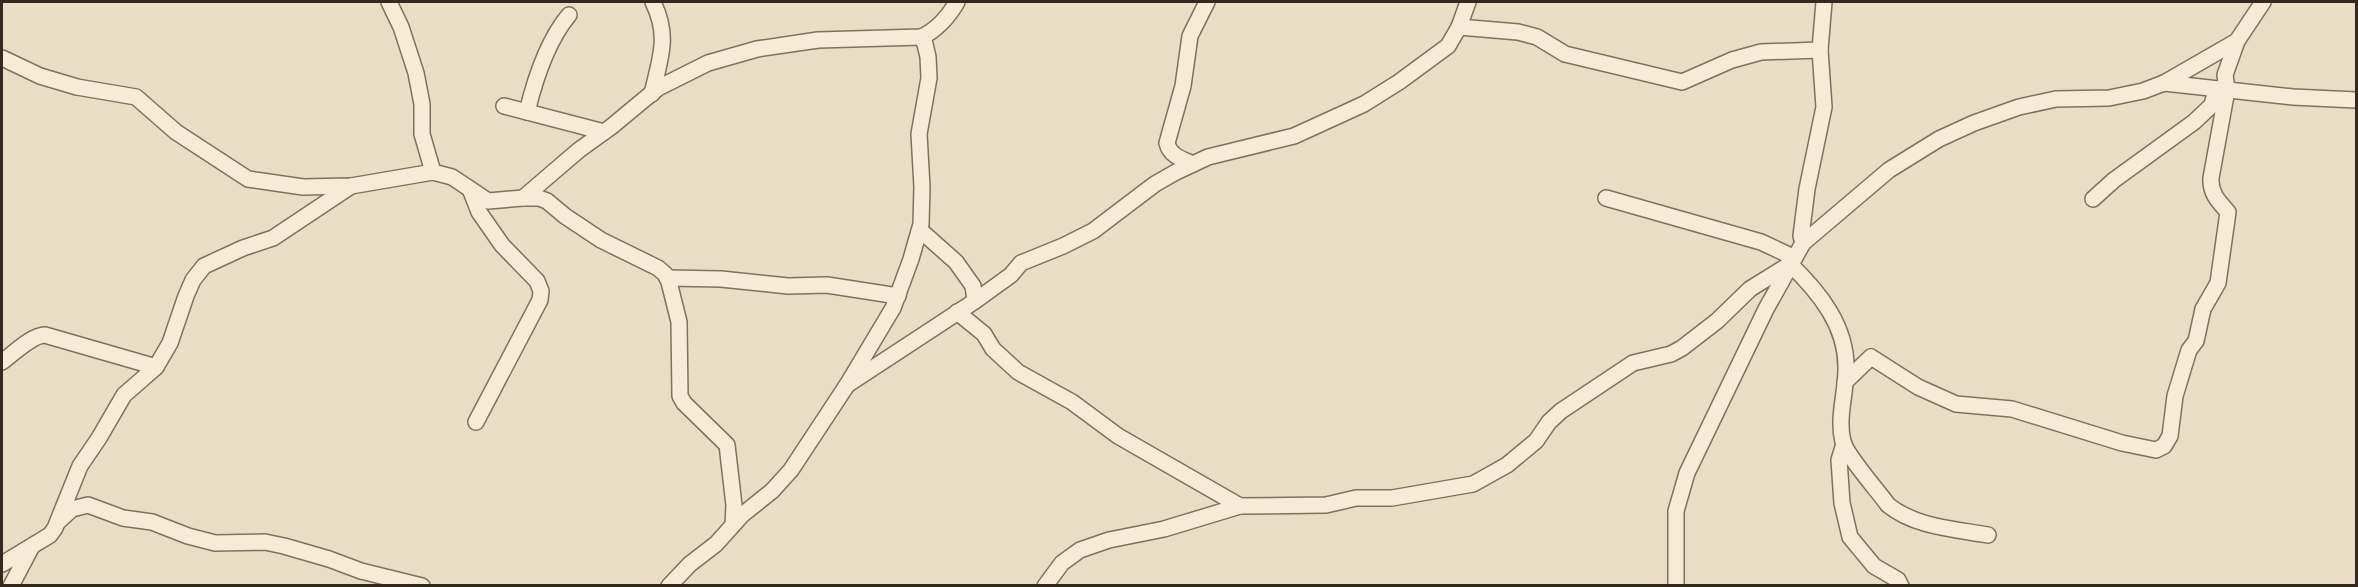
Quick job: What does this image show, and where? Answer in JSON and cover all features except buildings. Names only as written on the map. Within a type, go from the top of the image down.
[{"type":"street","points":[[389,2],[401,27],[416,73],[422,104],[422,134],[433,172]]},
{"type":"street","points":[[652,94],[664,44],[662,26],[653,2]]},
{"type":"street","points":[[523,198],[579,150],[658,88],[708,63],[757,49],[818,40],[921,37],[942,22],[957,2]]},
{"type":"street","points":[[1193,164],[1173,154],[1168,149],[1167,142],[1183,86],[1190,36],[1207,2]]},
{"type":"street","points":[[847,385],[975,301],[1011,275],[1021,263],[1093,231],[1155,184],[1208,157],[1294,136],[1364,104],[1448,46],[1459,27],[1468,2]]},
{"type":"street","points":[[1803,243],[1807,189],[1824,107],[1820,50],[1824,2]]},
{"type":"street","points":[[1845,382],[1871,357],[1918,387],[1956,404],[2012,410],[2122,443],[2156,450],[2164,446],[2170,436],[2175,396],[2189,350],[2196,341],[2203,309],[2218,283],[2228,212],[2213,194],[2211,188],[2221,90],[2237,41],[2263,2]]},
{"type":"street","points":[[527,112],[534,86],[560,26],[569,15]]},
{"type":"street","points":[[1459,27],[1518,32],[1537,37],[1565,54],[1682,82],[1732,60],[1761,52],[1820,50]]},
{"type":"street","points":[[669,585],[690,564],[716,544],[791,470],[847,385],[898,296],[920,230],[922,187],[919,134],[929,78],[928,57],[921,37]]},
{"type":"street","points":[[1675,583],[1676,511],[1687,473],[1766,309],[1803,243],[1889,170],[1939,139],[2019,107],[2056,99],[2109,98],[2143,91],[2164,83],[2237,41]]},
{"type":"street","points":[[2,58],[40,76],[77,87],[136,97],[182,137],[248,179],[303,187],[351,186],[433,172],[452,177],[488,201],[539,198],[601,240],[658,268],[668,278],[679,322],[680,396],[684,403],[727,445],[734,505],[733,525]]},
{"type":"street","points":[[2164,83],[2293,97],[2356,100]]},
{"type":"street","points":[[2093,199],[2114,180],[2194,122],[2212,105],[2221,90]]},
{"type":"street","points":[[504,106],[604,132]]},
{"type":"street","points":[[2,564],[50,535],[80,466],[124,395],[156,367],[170,344],[194,280],[204,266],[243,248],[273,238],[351,186]]},
{"type":"street","points":[[470,189],[479,212],[502,244],[537,281],[541,291],[540,300],[476,422]]},
{"type":"street","points":[[1606,198],[1761,242],[1792,260],[1835,319],[1844,347],[1846,369],[1841,423],[1844,444],[1851,458],[1895,511],[1929,524],[1988,536]]},
{"type":"street","points":[[920,230],[956,262],[973,285],[975,301]]},
{"type":"street","points":[[1045,585],[1062,563],[1080,550],[1108,540],[1164,529],[1240,506],[1326,506],[1356,498],[1392,498],[1473,484],[1507,465],[1536,441],[1549,422],[1561,411],[1633,363],[1671,354],[1682,348],[1717,321],[1750,289],[1792,260]]},
{"type":"street","points":[[668,278],[721,279],[788,286],[827,285],[898,296]]},
{"type":"street","points":[[957,312],[984,334],[993,349],[1018,372],[1072,402],[1118,436],[1240,506]]},
{"type":"street","points":[[2,362],[33,337],[45,334],[156,367]]},
{"type":"street","points":[[1844,444],[1839,460],[1842,503],[1850,537],[1874,566],[1898,580],[1901,585]]},
{"type":"street","points":[[57,522],[72,509],[88,506],[123,518],[152,522],[188,536],[215,543],[265,542],[329,559],[361,571],[422,585]]},
{"type":"street","points":[[11,585],[32,546]]}]
